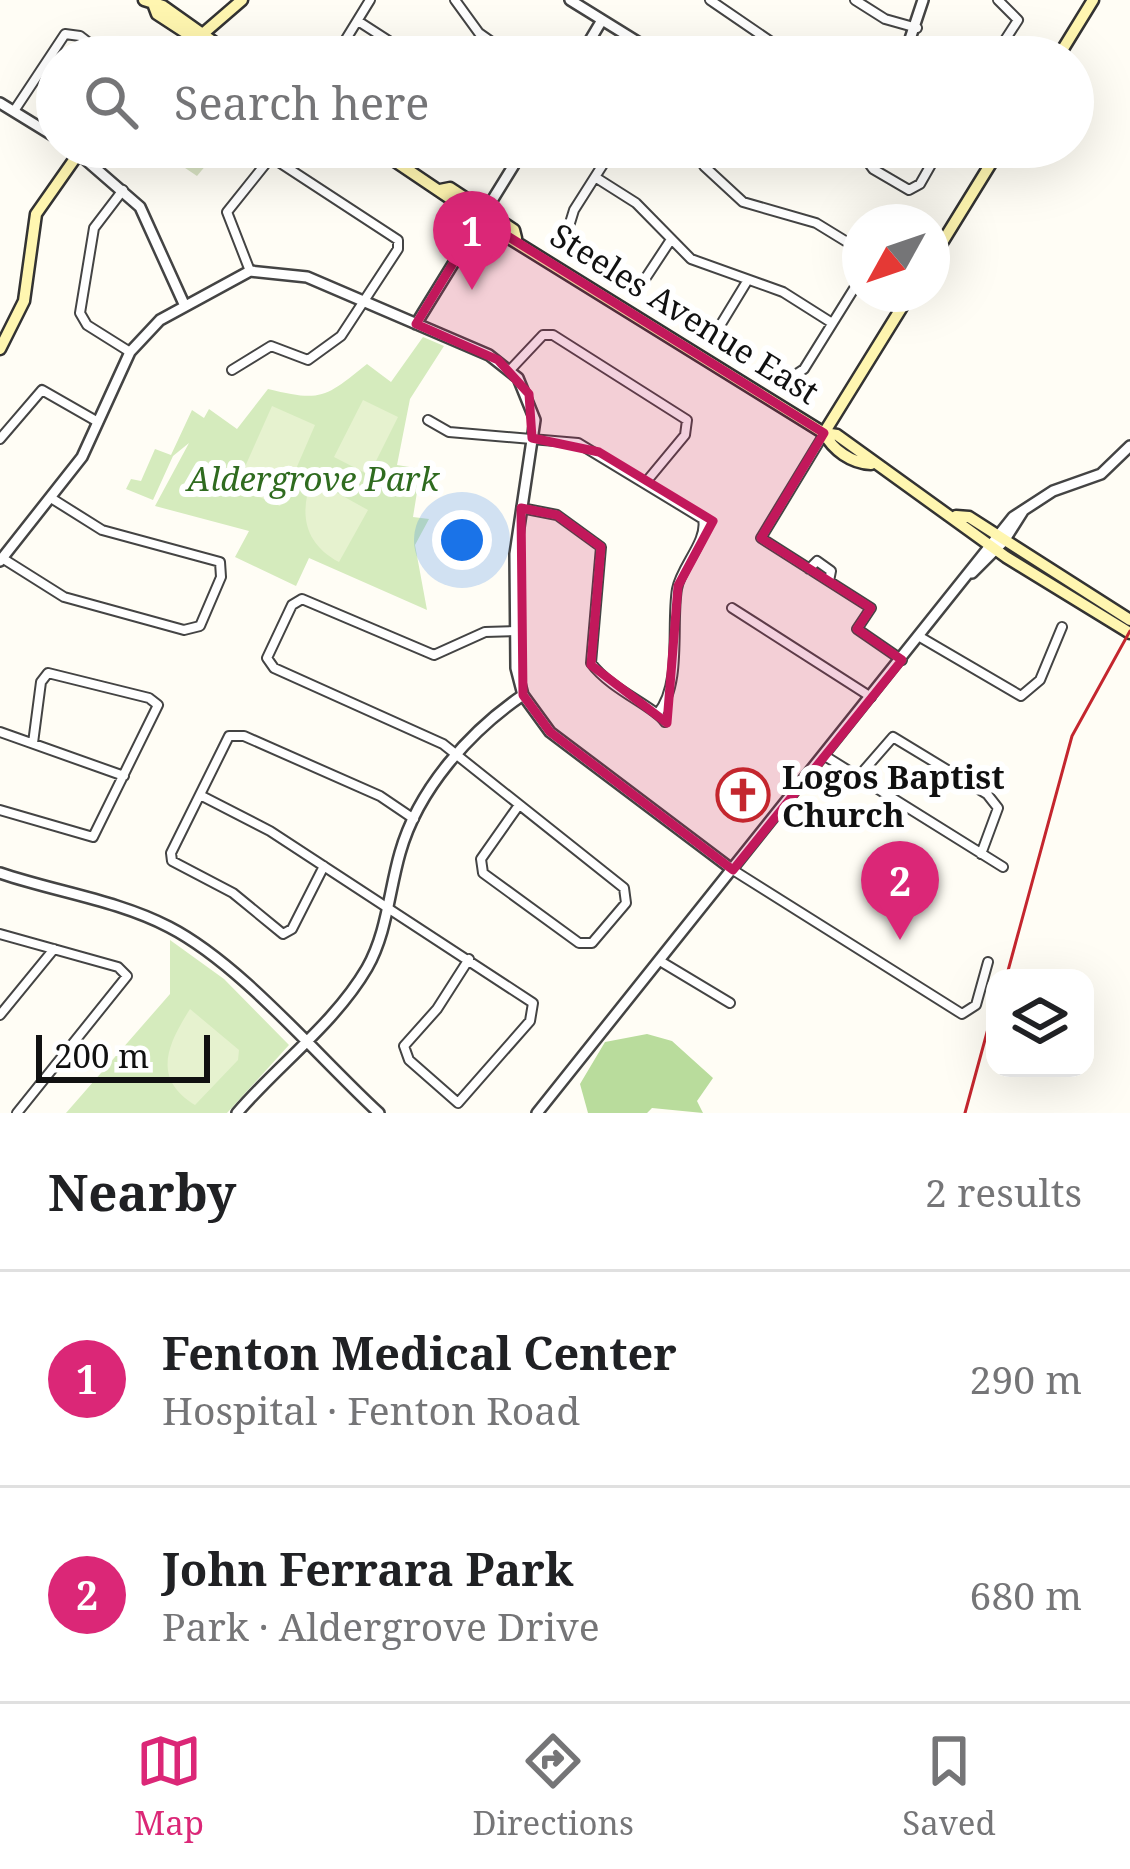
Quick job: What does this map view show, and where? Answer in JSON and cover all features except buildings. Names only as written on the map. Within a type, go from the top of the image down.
[{"type":"main road","points":[[202,36],[242,0]]},
{"type":"main road","points":[[1071,36],[1094,0]]},
{"type":"main road","points":[[149,3],[199,36]]},
{"type":"main road","points":[[0,349],[24,301],[36,214],[66,168]]},
{"type":"main road","name":"Steeles Avenue East","points":[[406,168],[440,190],[450,188],[483,215],[514,230],[516,238],[824,433],[831,446],[859,463],[871,464],[956,517],[1130,633]]},
{"type":"main road","points":[[950,230],[988,168]]},
{"type":"main road","points":[[824,433],[899,312]]},
{"type":"main road","name":"Steeles Avenue East","points":[[997,543],[1130,620]]},
{"type":"street","points":[[348,36],[370,0]]},
{"type":"street","points":[[455,0],[483,36]]},
{"type":"street","points":[[570,0],[628,36]]},
{"type":"street","points":[[710,0],[760,36]]},
{"type":"street","points":[[855,0],[885,19],[916,28]]},
{"type":"street","points":[[913,36],[922,0]]},
{"type":"street","points":[[998,0],[1018,20],[1008,36]]},
{"type":"street","points":[[592,36],[602,20]]},
{"type":"street","points":[[358,21],[381,36]]},
{"type":"street","points":[[14,111],[36,75]]},
{"type":"street","points":[[0,103],[36,125]]},
{"type":"street","points":[[100,168],[145,217],[184,304]]},
{"type":"street","points":[[250,271],[227,212],[262,168]]},
{"type":"street","points":[[232,370],[271,346],[308,360],[340,336],[398,249],[398,240],[288,168]]},
{"type":"street","points":[[416,324],[511,168]]},
{"type":"street","points":[[566,236],[574,210],[601,168]]},
{"type":"street","points":[[707,168],[736,199],[816,224],[842,239]]},
{"type":"street","points":[[872,168],[909,190],[920,184],[929,168]]},
{"type":"street","points":[[596,177],[637,203],[691,259],[746,283],[783,292],[832,322]]},
{"type":"street","points":[[124,189],[94,228],[80,314],[87,326],[130,352]]},
{"type":"street","points":[[643,282],[670,241]]},
{"type":"street","points":[[51,498],[102,530],[220,562],[221,577],[200,626],[184,630],[64,597],[1,560],[82,457],[130,352],[184,304],[250,271],[299,274],[511,369],[532,402],[516,631],[523,695],[550,732],[733,870],[962,1014],[976,1004],[988,962]]},
{"type":"street","points":[[718,329],[746,283]]},
{"type":"street","points":[[792,377],[804,369],[842,307]]},
{"type":"street","points":[[511,369],[543,335],[553,335],[687,420],[685,435],[646,482]]},
{"type":"street","points":[[0,439],[41,390],[51,391],[98,422]]},
{"type":"street","points":[[428,420],[449,432],[578,443],[706,524],[678,586],[669,693],[658,712]]},
{"type":"street","points":[[824,433],[761,538],[808,568],[817,561],[831,571],[829,581],[871,608],[857,629],[902,660]]},
{"type":"street","points":[[537,1113],[1023,512],[1112,466],[1130,446]]},
{"type":"street","points":[[521,508],[557,515],[602,547],[591,663],[622,696],[658,712],[665,722]]},
{"type":"street","points":[[516,631],[484,632],[434,656],[302,599],[292,605],[267,658],[274,668],[418,731],[457,755],[628,892],[592,943],[579,943],[483,873],[481,859],[519,805]]},
{"type":"street","points":[[732,608],[872,698]]},
{"type":"street","points":[[920,637],[1021,696],[1040,680],[1062,627]]},
{"type":"street","points":[[0,810],[93,837],[158,705],[149,698],[48,673],[41,682],[33,743]]},
{"type":"street","points":[[237,1113],[359,981],[374,954],[414,820],[476,728],[523,695]]},
{"type":"street","points":[[0,732],[124,776]]},
{"type":"street","points":[[324,866],[287,934],[274,931],[233,893],[172,861],[171,853],[226,740],[237,734],[380,796],[414,820]]},
{"type":"street","points":[[859,776],[893,737],[987,794],[998,808],[981,854]]},
{"type":"street","points":[[825,756],[1003,867]]},
{"type":"street","points":[[200,795],[248,818],[469,959],[528,998],[535,1013],[458,1103],[409,1060],[404,1046],[437,1010],[469,959]]},
{"type":"street","points":[[0,873],[131,911],[173,929],[212,957],[379,1113]]},
{"type":"street","points":[[0,934],[122,968],[127,981],[16,1113]]},
{"type":"street","points":[[0,1015],[54,949]]},
{"type":"street","points":[[660,961],[730,1003]]},
{"type":"highlighted area","points":[[480,219],[824,433],[761,538],[871,608],[857,629],[902,660],[733,870],[550,732],[523,695],[521,508],[557,515],[601,547],[591,665],[667,723],[678,586],[713,521],[599,452],[532,438],[529,394],[498,360],[416,324]]},
{"type":"green space","name":"Aldergrove Park","points":[[423,337],[444,346],[410,399],[397,465],[428,470],[427,486],[418,486],[413,517],[429,519],[415,545],[427,610],[309,558],[296,586],[235,557],[249,531],[155,506],[189,443],[173,456],[153,500],[126,489],[131,479],[141,481],[155,449],[171,455],[192,410],[204,418],[209,409],[237,429],[268,389],[322,394],[367,364],[391,382]]},
{"type":"green space","points":[[363,400],[398,417],[369,475],[334,457]]},
{"type":"green space","points":[[272,406],[315,425],[280,506],[236,487]]},
{"type":"green space","points":[[312,479],[368,510],[339,562],[318,546],[308,527],[306,504]]},
{"type":"green space","points":[[170,940],[224,979],[289,1045],[227,1113],[66,1113],[170,994]]},
{"type":"green space","points":[[190,1009],[239,1050],[238,1060],[195,1105],[181,1095],[168,1072],[170,1048]]},
{"type":"green space","points":[[647,1034],[672,1041],[713,1078],[697,1101],[703,1113],[652,1108],[647,1113],[588,1113],[580,1084],[605,1042]]},
{"type":"railway","points":[[1008,969],[1072,736],[1130,631]]},
{"type":"railway","points":[[965,1113],[986,1036]]},
{"type":"place","name":"Fenton Medical Center","points":[[472,290]]},
{"type":"place","name":"Logos Baptist Church","points":[[743,795]]},
{"type":"place","name":"John Ferrara Park","points":[[900,940]]}]
